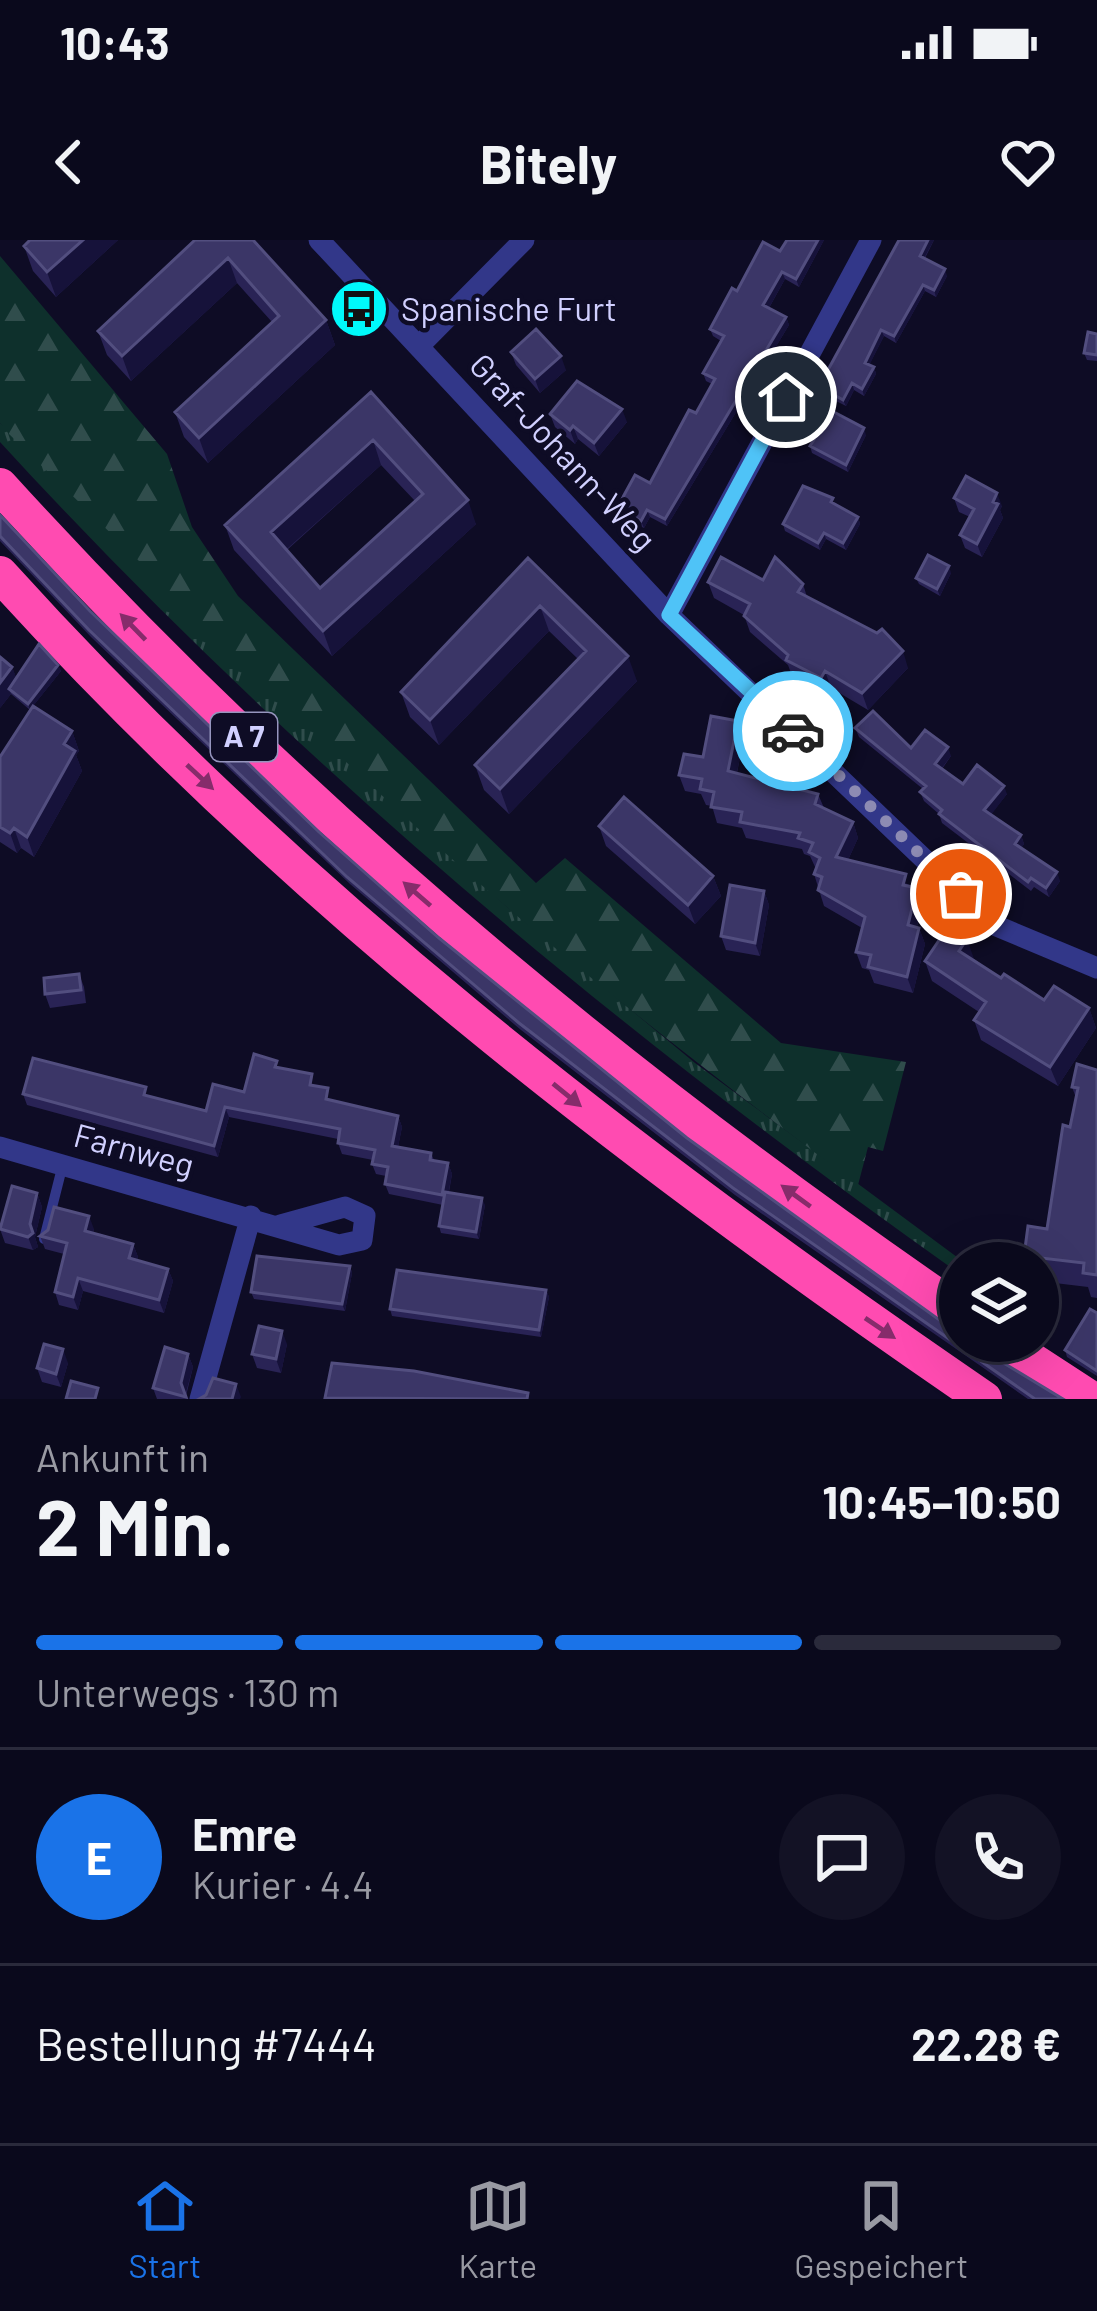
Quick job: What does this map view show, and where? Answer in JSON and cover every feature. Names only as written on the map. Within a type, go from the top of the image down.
[{"type":"highway","name":"A 7","points":[[0,486],[222,717],[505,971],[722,1142],[939,1297]]},
{"type":"highway","name":"A 7","points":[[0,574],[202,780],[476,1022],[719,1213],[984,1399]]},
{"type":"highway","points":[[1034,1362],[1091,1399]]},
{"type":"street","name":"Graf-Johann-Weg","points":[[320,240],[669,615],[992,924],[1097,968]]},
{"type":"street","points":[[419,346],[524,240]]},
{"type":"street","points":[[669,615],[871,240]]},
{"type":"street","name":"Farnweg","points":[[0,1147],[280,1225]]},
{"type":"street","points":[[200,1399],[250,1216]]},
{"type":"lane","points":[[44,1239],[63,1164]]},
{"type":"green space","points":[[0,256],[167,454],[192,527],[238,596],[536,883],[565,858],[781,1043],[906,1062],[883,1151],[868,1147],[858,1185],[638,1015],[444,852],[9,434],[0,423]]},
{"type":"green space","points":[[0,423],[324,740],[507,907],[695,1063],[939,1244],[939,1259],[704,1084],[458,884],[223,670],[0,442]]},
{"type":"building","points":[[30,240],[83,240],[47,272],[24,246]]},
{"type":"building","points":[[195,240],[253,240],[326,320],[199,438],[175,412],[279,316],[228,258],[122,356],[98,331]]},
{"type":"building","points":[[787,240],[818,240],[796,279],[782,272],[763,305],[786,317],[665,519],[647,510],[641,521],[617,508],[635,475],[650,483],[689,410],[696,413],[715,379],[703,373],[724,336],[710,329],[732,288],[737,291],[763,242],[780,251]]},
{"type":"building","points":[[899,240],[928,240],[920,256],[945,269],[934,290],[923,285],[894,336],[881,330],[865,363],[874,367],[862,389],[852,383],[843,400],[824,389],[828,382],[823,379]]},
{"type":"building","points":[[536,329],[561,356],[535,379],[511,352]]},
{"type":"building","points":[[1088,332],[1097,334],[1097,355],[1084,353]]},
{"type":"building","points":[[577,381],[622,409],[594,443],[550,414]]},
{"type":"building","points":[[371,392],[468,500],[323,631],[225,525]],"holes":[[[373,440],[423,494],[320,588],[271,532]]]},
{"type":"building","points":[[832,411],[864,428],[846,465],[810,446]]},
{"type":"building","points":[[966,476],[997,493],[993,502],[998,504],[977,544],[960,535],[974,509],[954,498]]},
{"type":"building","points":[[803,486],[833,498],[831,502],[858,517],[843,543],[824,533],[818,543],[783,524]]},
{"type":"building","points":[[0,515],[90,611],[319,832],[439,938],[687,1138],[939,1320],[939,1332],[733,1188],[519,1023],[347,877],[89,630],[0,536]]},
{"type":"building","points":[[928,555],[949,566],[937,589],[916,578]]},
{"type":"building","points":[[721,557],[763,580],[775,557],[803,584],[798,592],[877,633],[882,629],[903,651],[862,693],[825,671],[821,678],[786,660],[788,655],[744,616],[750,604],[708,582]]},
{"type":"building","points":[[528,558],[628,656],[500,789],[475,765],[586,651],[540,606],[430,720],[401,692]]},
{"type":"building","points":[[39,644],[58,665],[28,704],[9,689]]},
{"type":"building","points":[[0,657],[12,667],[0,683]]},
{"type":"building","points":[[33,706],[72,731],[64,744],[75,751],[27,837],[14,828],[10,833],[0,827],[0,757]]},
{"type":"building","points":[[873,711],[911,748],[925,730],[948,747],[935,764],[963,784],[977,765],[1004,786],[984,810],[1021,835],[1015,844],[1057,872],[1046,888],[1031,878],[1028,882],[939,814],[942,810],[920,792],[926,786],[855,728]]},
{"type":"building","points":[[711,716],[738,721],[728,771],[818,794],[815,804],[853,822],[836,857],[906,874],[903,885],[917,888],[908,925],[919,928],[907,977],[868,967],[871,955],[856,952],[865,917],[818,890],[822,877],[814,874],[820,858],[809,852],[813,843],[798,838],[800,833],[740,822],[742,812],[711,807],[714,792],[700,789],[702,779],[679,775],[684,754],[703,757]]},
{"type":"building","points":[[624,797],[713,876],[688,905],[599,826]]},
{"type":"building","points":[[730,885],[764,891],[755,943],[721,936]]},
{"type":"building","points":[[948,927],[967,939],[959,951],[1001,978],[1004,974],[1044,1000],[1054,986],[1089,1008],[1050,1067],[974,1020],[986,1002],[925,961]]},
{"type":"building","points":[[79,974],[81,990],[45,994],[44,978]]},
{"type":"building","points":[[254,1054],[277,1061],[275,1067],[312,1074],[310,1085],[328,1088],[326,1099],[398,1116],[392,1146],[431,1153],[430,1160],[448,1163],[442,1195],[385,1184],[388,1167],[372,1164],[375,1150],[338,1143],[340,1129],[225,1107],[214,1146],[23,1094],[33,1058],[146,1087],[144,1095],[206,1111],[213,1084],[244,1092]]},
{"type":"building","points":[[1077,1064],[1097,1070],[1097,1275],[1083,1273],[1084,1263],[1059,1260],[1059,1242],[1026,1242],[1028,1226],[1047,1229],[1063,1125],[1070,1127],[1078,1088],[1072,1087]]},
{"type":"building","points":[[12,1186],[37,1193],[30,1224],[33,1233],[28,1237],[0,1229]]},
{"type":"building","points":[[445,1192],[482,1198],[476,1232],[439,1226]]},
{"type":"building","points":[[54,1207],[89,1216],[85,1231],[133,1244],[129,1258],[168,1269],[159,1300],[78,1278],[73,1297],[55,1292],[67,1243],[40,1236],[48,1230]]},
{"type":"building","points":[[257,1256],[350,1266],[342,1304],[251,1292]]},
{"type":"building","points":[[397,1270],[546,1290],[539,1330],[390,1309]]},
{"type":"building","points":[[1090,1309],[1097,1313],[1097,1371],[1065,1350]]},
{"type":"building","points":[[259,1326],[282,1331],[276,1359],[252,1354]]},
{"type":"building","points":[[44,1344],[63,1349],[56,1374],[37,1368]]},
{"type":"building","points":[[165,1347],[188,1354],[181,1383],[186,1397],[153,1388]]},
{"type":"building","points":[[982,1362],[1002,1362],[1063,1399],[1035,1399]]},
{"type":"building","points":[[332,1363],[414,1371],[528,1393],[527,1399],[325,1398]]},
{"type":"building","points":[[213,1378],[236,1384],[232,1399],[199,1399],[206,1395]]},
{"type":"building","points":[[71,1381],[98,1388],[95,1399],[66,1399]]},
{"type":"way so far","points":[[793,731],[961,894]]},
{"type":"place","name":"Spanische Furt","points":[[359,309]]},
{"type":"route","points":[[786,397],[669,615],[793,731]]}]
